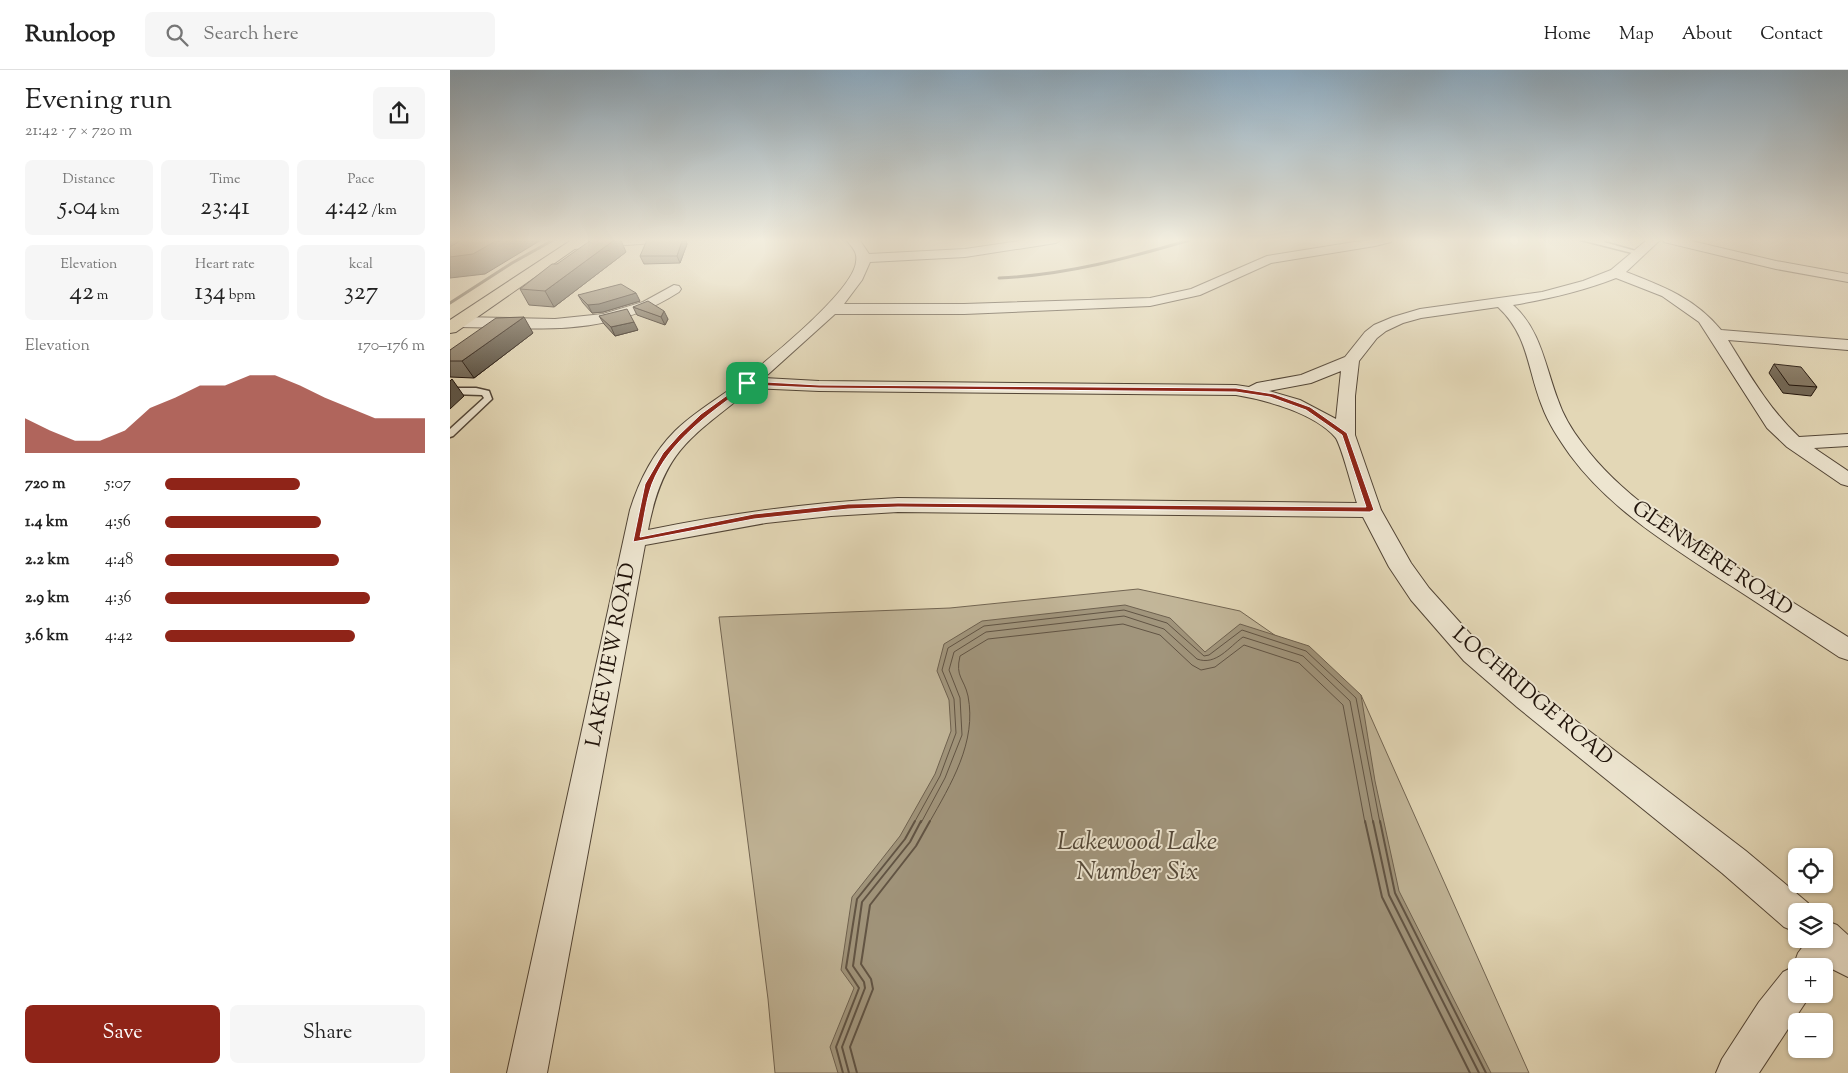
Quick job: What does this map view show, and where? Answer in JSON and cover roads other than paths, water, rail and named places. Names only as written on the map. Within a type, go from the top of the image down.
[{"type":"main road","points":[[455,325],[513,286]]},
{"type":"street","name":"LAKEVIEW ROAD","points":[[527,1073],[648,484],[665,454],[681,436],[703,416],[747,383],[831,308],[851,286]]},
{"type":"street","points":[[831,308],[964,309],[1150,302],[1195,292],[1209,286]]},
{"type":"street","points":[[747,383],[819,386],[1236,390],[1305,379],[1351,361],[1371,335],[1391,322],[1420,314],[1501,302],[1580,286]]},
{"type":"street","points":[[1649,286],[1677,299],[1704,319],[1716,334],[1758,402],[1774,424],[1794,443],[1848,480]]},
{"type":"street","points":[[455,325],[506,322],[566,322],[599,319],[649,304],[674,289]]},
{"type":"street","name":"GLENMERE ROAD","points":[[1501,302],[1510,309],[1525,330],[1534,347],[1553,410],[1568,438],[1590,465],[1621,496],[1673,537],[1848,650]]},
{"type":"street","points":[[1716,334],[1848,346]]},
{"type":"street","name":"LOCHRIDGE ROAD","points":[[1351,361],[1346,396],[1345,434],[1370,510],[1401,567],[1420,594],[1473,654],[1726,856],[1788,908]]},
{"type":"street","points":[[1236,390],[1271,396],[1299,405],[1316,413],[1345,434]]},
{"type":"street","points":[[1794,443],[1848,440]]},
{"type":"street","points":[[635,540],[754,517],[848,506],[1370,510]]},
{"type":"street","points":[[1736,1073],[1788,996]]},
{"type":"lane","points":[[490,333],[506,322]]},
{"type":"lane","points":[[450,391],[486,393],[488,399],[450,434]]},
{"type":"water","name":"Lakewood Lake Number Six","points":[[1125,605],[1170,618],[1205,652],[1240,624],[1309,646],[1361,695],[1375,781],[1399,891],[1491,1073],[838,1073],[830,1047],[854,988],[841,970],[852,897],[900,836],[935,774],[951,731],[949,700],[937,671],[944,644],[982,621]]},
{"type":"waterway","points":[[450,303],[477,286]]}]
